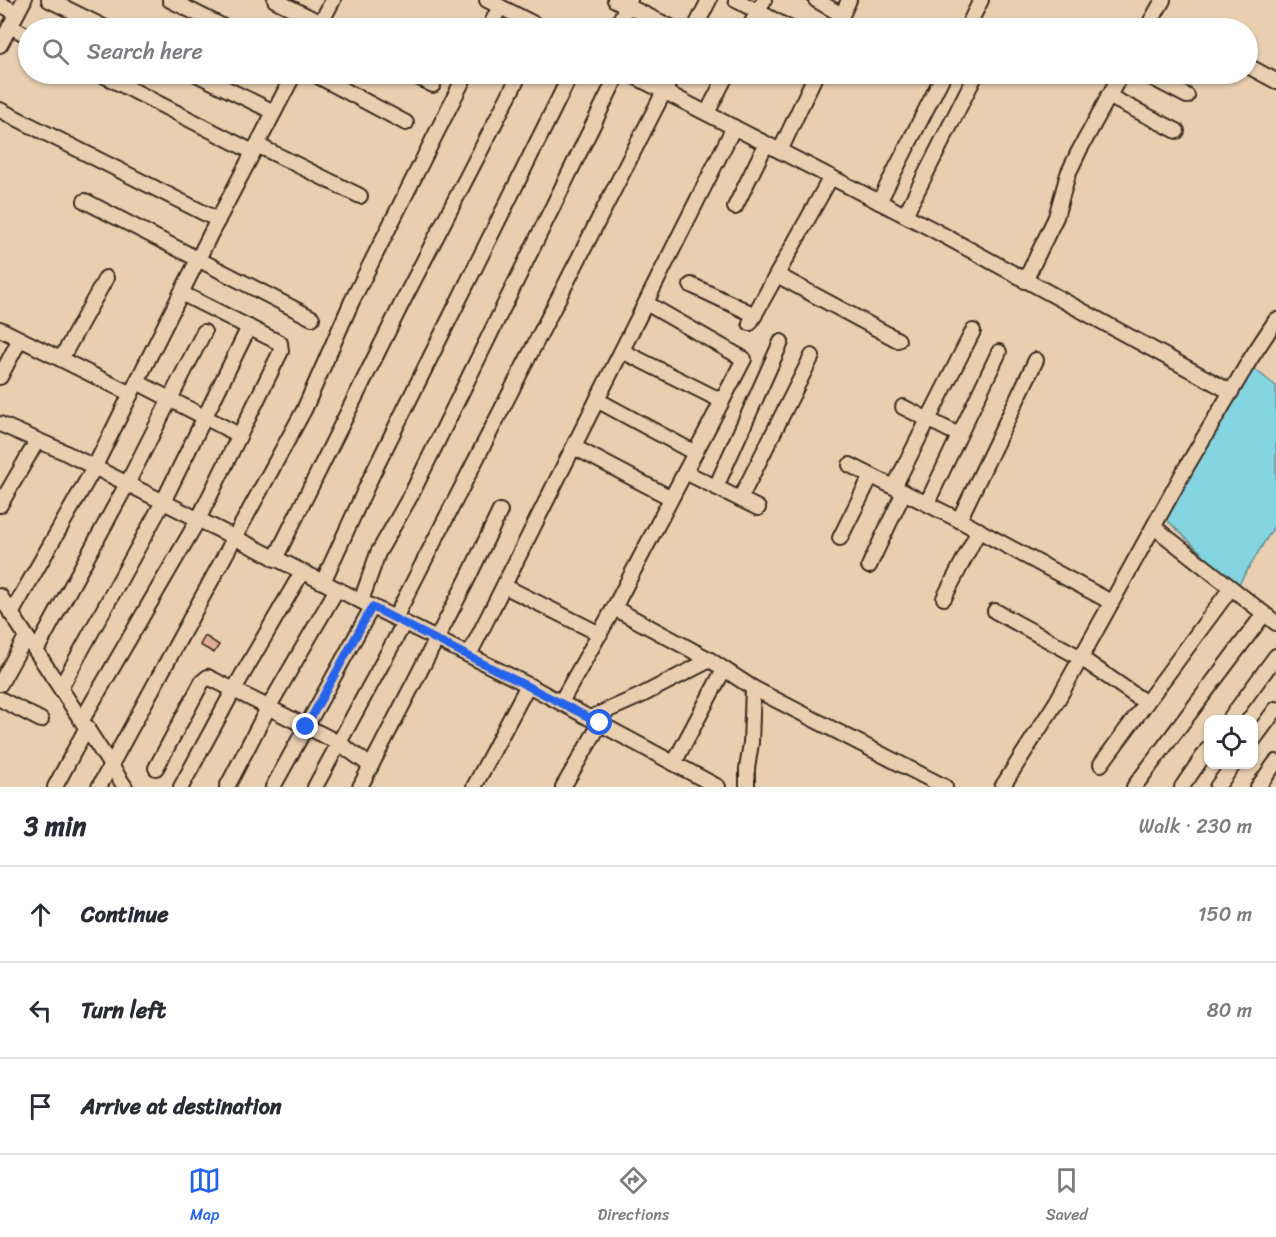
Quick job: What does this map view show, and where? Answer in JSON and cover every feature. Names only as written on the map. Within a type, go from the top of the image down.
[{"type":"street","points":[[0,45],[24,0]]},
{"type":"street","points":[[49,0],[86,18]]},
{"type":"street","points":[[170,0],[206,18]]},
{"type":"street","points":[[275,0],[307,18]]},
{"type":"street","points":[[326,18],[333,0]]},
{"type":"street","points":[[700,18],[709,0]]},
{"type":"street","points":[[736,0],[761,6],[776,18]]},
{"type":"street","points":[[816,0],[835,18]]},
{"type":"street","points":[[841,18],[849,0]]},
{"type":"street","points":[[972,18],[981,0]]},
{"type":"street","points":[[1153,18],[1163,0]]},
{"type":"street","points":[[619,18],[624,2],[654,18]]},
{"type":"street","points":[[0,3],[17,13]]},
{"type":"street","points":[[494,18],[500,4],[524,18]]},
{"type":"street","points":[[10,26],[18,30]]},
{"type":"street","points":[[1258,71],[1276,81]]},
{"type":"street","points":[[122,84],[360,196]]},
{"type":"street","points":[[217,84],[274,112]]},
{"type":"street","points":[[11,614],[94,468],[289,84]]},
{"type":"street","points":[[333,84],[406,123]]},
{"type":"street","points":[[99,787],[304,410],[352,301],[461,84]]},
{"type":"street","points":[[275,559],[401,305],[515,84]]},
{"type":"street","points":[[324,582],[372,475],[566,84]]},
{"type":"street","points":[[273,787],[306,727],[367,604],[378,553],[411,495],[613,84]]},
{"type":"street","points":[[650,84],[905,215],[1231,392]]},
{"type":"street","points":[[315,787],[668,84]]},
{"type":"street","points":[[707,113],[722,84]]},
{"type":"street","points":[[780,151],[811,84]]},
{"type":"street","points":[[879,202],[939,84]]},
{"type":"street","points":[[905,215],[971,84]]},
{"type":"street","points":[[1025,281],[1056,217],[1068,174],[1115,84]]},
{"type":"street","points":[[1164,84],[1187,96]]},
{"type":"street","points":[[1108,96],[1177,131]]},
{"type":"street","points":[[0,110],[218,220]]},
{"type":"street","points":[[469,655],[734,128]]},
{"type":"street","points":[[735,207],[766,144]]},
{"type":"street","points":[[691,285],[753,319],[831,177]]},
{"type":"street","points":[[85,201],[312,318]]},
{"type":"street","points":[[777,275],[898,340]]},
{"type":"street","points":[[61,359],[106,278]]},
{"type":"street","points":[[54,787],[84,723],[198,520],[282,346],[181,293]]},
{"type":"street","points":[[561,702],[614,608],[744,358],[646,303]]},
{"type":"street","points":[[1002,787],[1057,701],[1231,392],[1271,337],[1276,320]]},
{"type":"street","points":[[61,687],[164,502],[249,327]]},
{"type":"street","points":[[0,329],[61,359],[134,388],[171,399],[239,435]]},
{"type":"street","points":[[869,566],[928,419],[973,331]]},
{"type":"street","points":[[36,651],[127,484],[204,332]]},
{"type":"street","points":[[0,377],[20,339]]},
{"type":"street","points":[[716,487],[781,342]]},
{"type":"street","points":[[622,351],[722,401]]},
{"type":"street","points":[[927,503],[999,352]]},
{"type":"street","points":[[740,499],[812,356]]},
{"type":"street","points":[[959,520],[1036,360]]},
{"type":"street","points":[[597,400],[694,453]]},
{"type":"street","points":[[903,407],[959,435]]},
{"type":"street","points":[[0,424],[164,502],[469,655],[718,787]]},
{"type":"street","points":[[0,505],[37,441]]},
{"type":"street","points":[[574,447],[671,498]]},
{"type":"street","points":[[850,465],[979,530],[1112,602]]},
{"type":"street","points":[[685,472],[759,508]]},
{"type":"street","points":[[840,538],[871,476]]},
{"type":"street","points":[[360,787],[500,511]]},
{"type":"street","points":[[1154,527],[1276,623]]},
{"type":"street","points":[[944,598],[979,530]]},
{"type":"street","points":[[181,787],[302,572]]},
{"type":"street","points":[[504,586],[600,634]]},
{"type":"street","points":[[1101,764],[1232,588]]},
{"type":"street","points":[[227,787],[268,708],[338,590]]},
{"type":"street","points":[[1,600],[61,687],[125,787]]},
{"type":"street","points":[[614,608],[710,660],[753,688],[945,787]]},
{"type":"street","points":[[994,611],[1081,658],[1146,703]]},
{"type":"street","points":[[1134,787],[1264,614]]},
{"type":"street","points":[[0,684],[26,637]]},
{"type":"street","points":[[1233,715],[1276,656]]},
{"type":"street","points":[[563,787],[595,721],[710,660]]},
{"type":"street","points":[[674,763],[724,669]]},
{"type":"street","points":[[156,768],[206,677],[339,743],[371,766]]},
{"type":"street","points":[[474,787],[528,685]]},
{"type":"street","points":[[747,787],[747,769],[752,743],[753,688]]},
{"type":"street","points":[[0,699],[41,720]]},
{"type":"street","points":[[1258,734],[1276,709]]},
{"type":"street","points":[[1182,787],[1204,756]]},
{"type":"street","points":[[1258,787],[1276,762]]},
{"type":"street","points":[[1217,787],[1231,769]]},
{"type":"water","points":[[1253,368],[1276,386],[1276,523],[1237,587],[1164,517]]},
{"type":"building","points":[[205,636],[219,645],[214,653],[200,645]]},
{"type":"route","points":[[306,727],[372,607],[600,723]]}]
